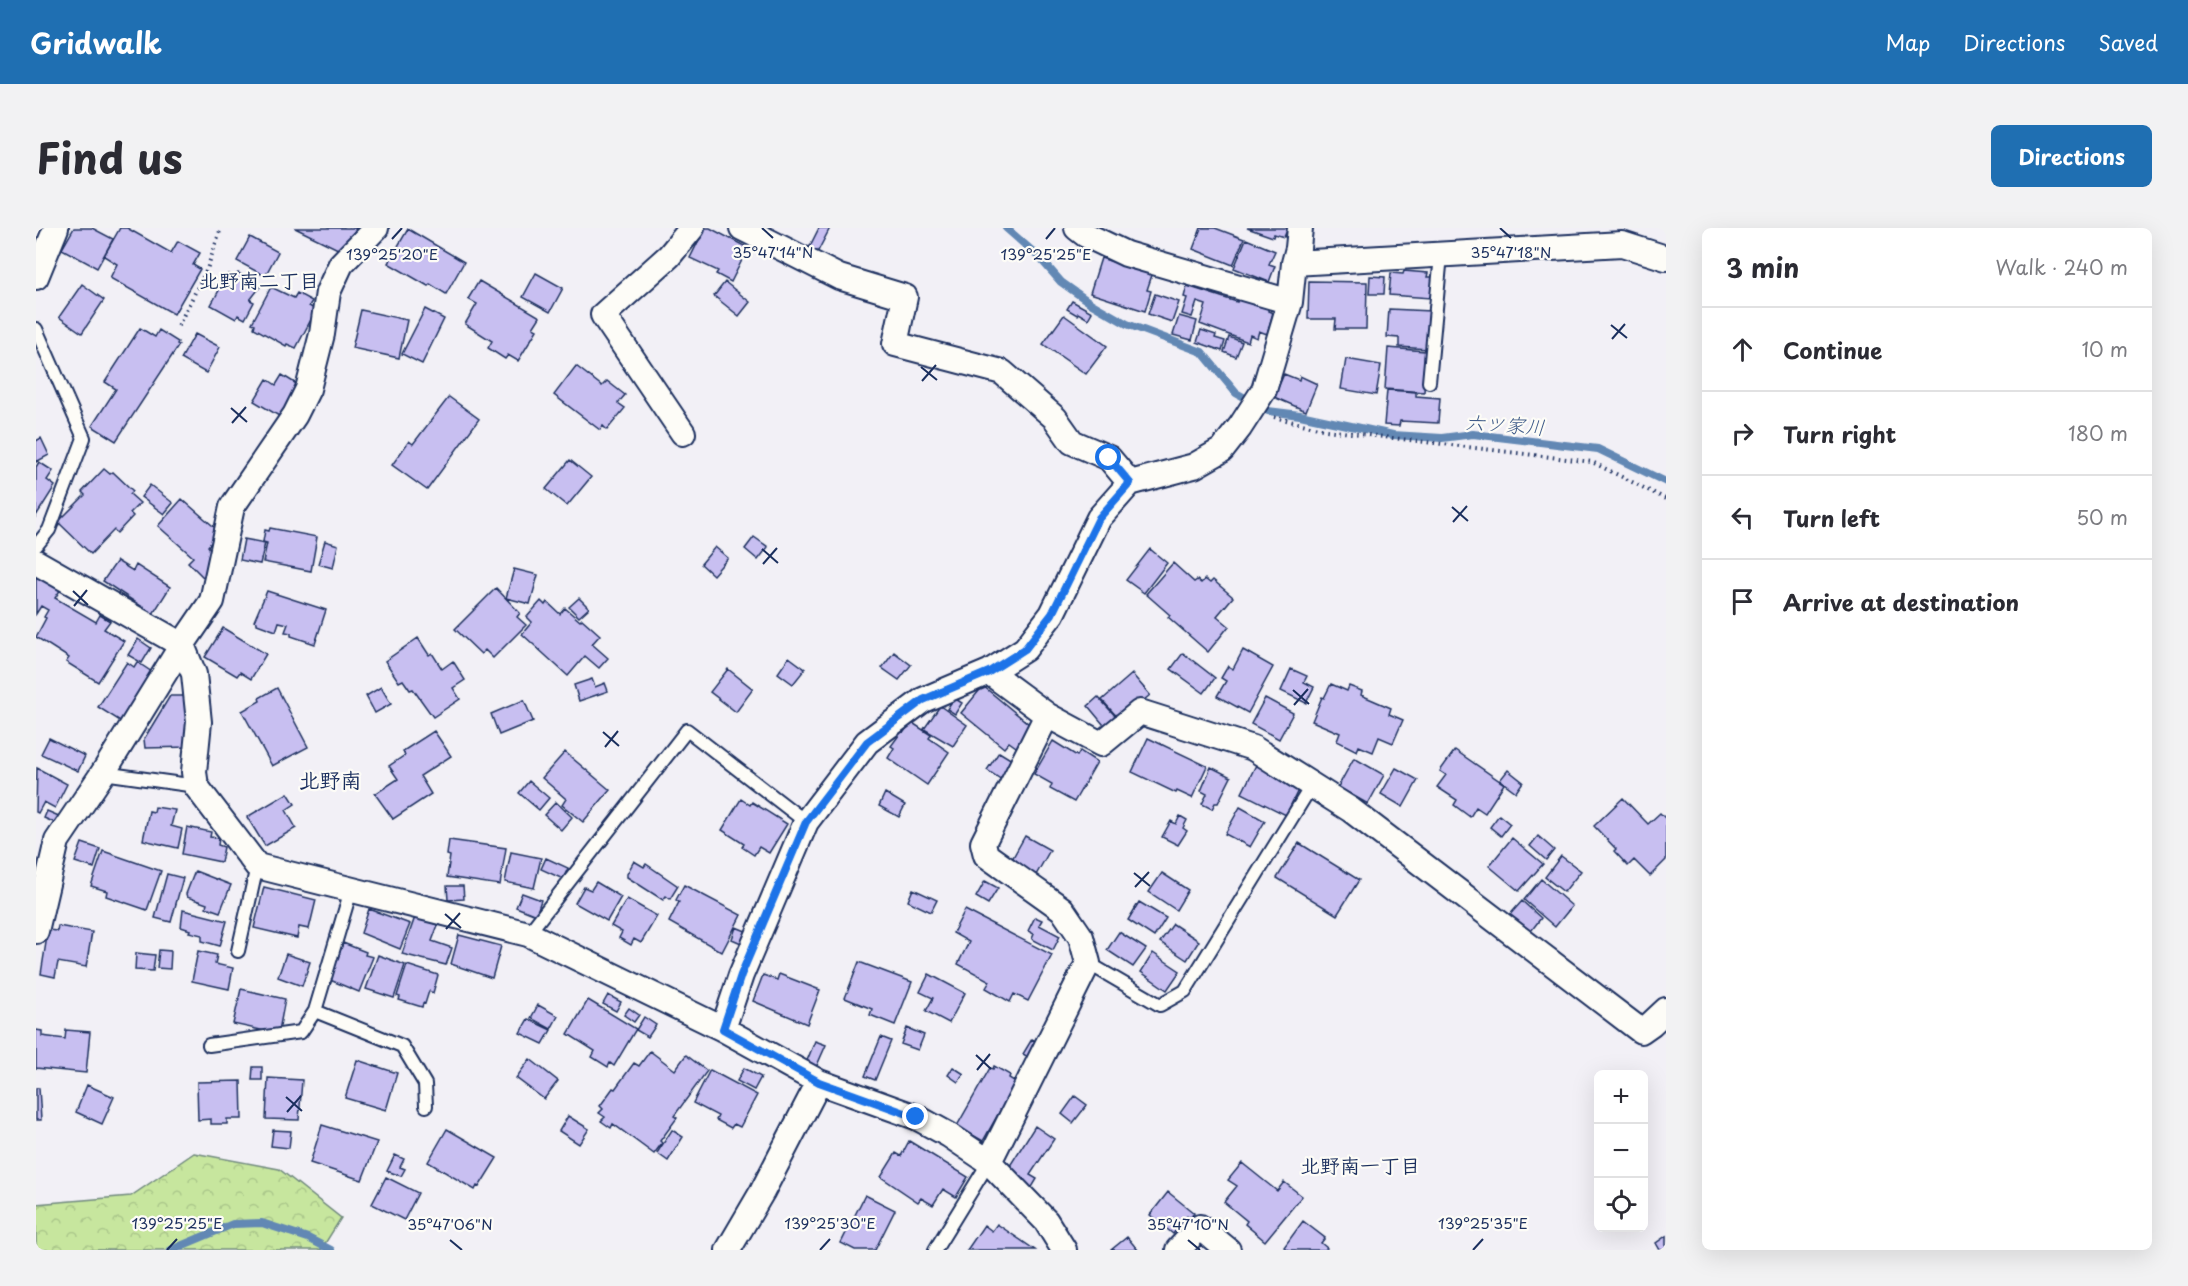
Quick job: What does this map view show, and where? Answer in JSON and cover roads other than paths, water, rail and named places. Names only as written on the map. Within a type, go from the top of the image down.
[{"type":"street","points":[[36,277],[56,228]]},
{"type":"street","points":[[36,931],[47,841],[103,773],[212,601],[232,507],[295,415],[308,389],[322,334],[328,292],[341,264],[376,228]]},
{"type":"street","points":[[683,433],[603,315],[669,256],[692,228]]},
{"type":"street","points":[[742,228],[839,276],[905,297],[895,344],[1002,372],[1055,418],[1072,442],[1109,458],[1130,483]]},
{"type":"street","points":[[1077,228],[1086,235],[1126,254],[1290,302]]},
{"type":"street","points":[[723,1029],[741,975],[806,822],[867,742],[923,700],[989,672],[1025,649],[1052,614],[1099,518],[1130,483],[1194,466],[1222,450],[1245,419],[1264,390],[1290,302],[1300,228]]},
{"type":"street","points":[[1294,263],[1622,244],[1666,258]]},
{"type":"street","points":[[36,562],[182,645],[194,674],[199,722],[194,772],[196,786],[257,866],[528,934],[723,1029],[819,1082],[916,1117],[950,1135],[988,1162],[1046,1221],[1064,1250]]},
{"type":"street","points":[[989,672],[1047,715],[1101,744],[1140,712],[1253,748],[1351,810],[1641,1031],[1666,1010]]},
{"type":"street","points":[[988,1162],[1088,963],[1081,937],[1062,909],[987,855],[983,843],[1047,715]]},
{"type":"street","points":[[728,1250],[762,1192],[819,1082]]},
{"type":"street","points":[[1178,1250],[1200,1227],[1228,1250]]},
{"type":"lane","points":[[1429,382],[1441,255]]},
{"type":"lane","points":[[36,329],[84,438],[49,530],[36,546]]},
{"type":"lane","points":[[528,934],[687,730],[806,822]]},
{"type":"lane","points":[[103,773],[196,786]]},
{"type":"lane","points":[[1088,963],[1160,1005],[1185,991],[1312,785]]},
{"type":"lane","points":[[238,951],[257,866]]},
{"type":"lane","points":[[209,1045],[300,1032],[315,1011],[351,890]]},
{"type":"lane","points":[[315,1011],[402,1046],[425,1084],[426,1106]]},
{"type":"lane","points":[[935,1250],[988,1162]]},
{"type":"waterway","name":"六ツ家川","points":[[1006,228],[1040,258],[1061,282],[1092,304],[1127,324],[1202,352],[1236,393],[1268,411],[1300,415],[1393,435],[1442,438],[1473,434],[1598,449],[1666,482]]},
{"type":"waterway","points":[[171,1250],[233,1224],[262,1223],[308,1238],[331,1250]]},
{"type":"district","name":"北野南二丁目","points":[[259,280]]},
{"type":"district","name":"北野南","points":[[330,779]]},
{"type":"district","name":"北野南一丁目","points":[[1360,1165]]}]
